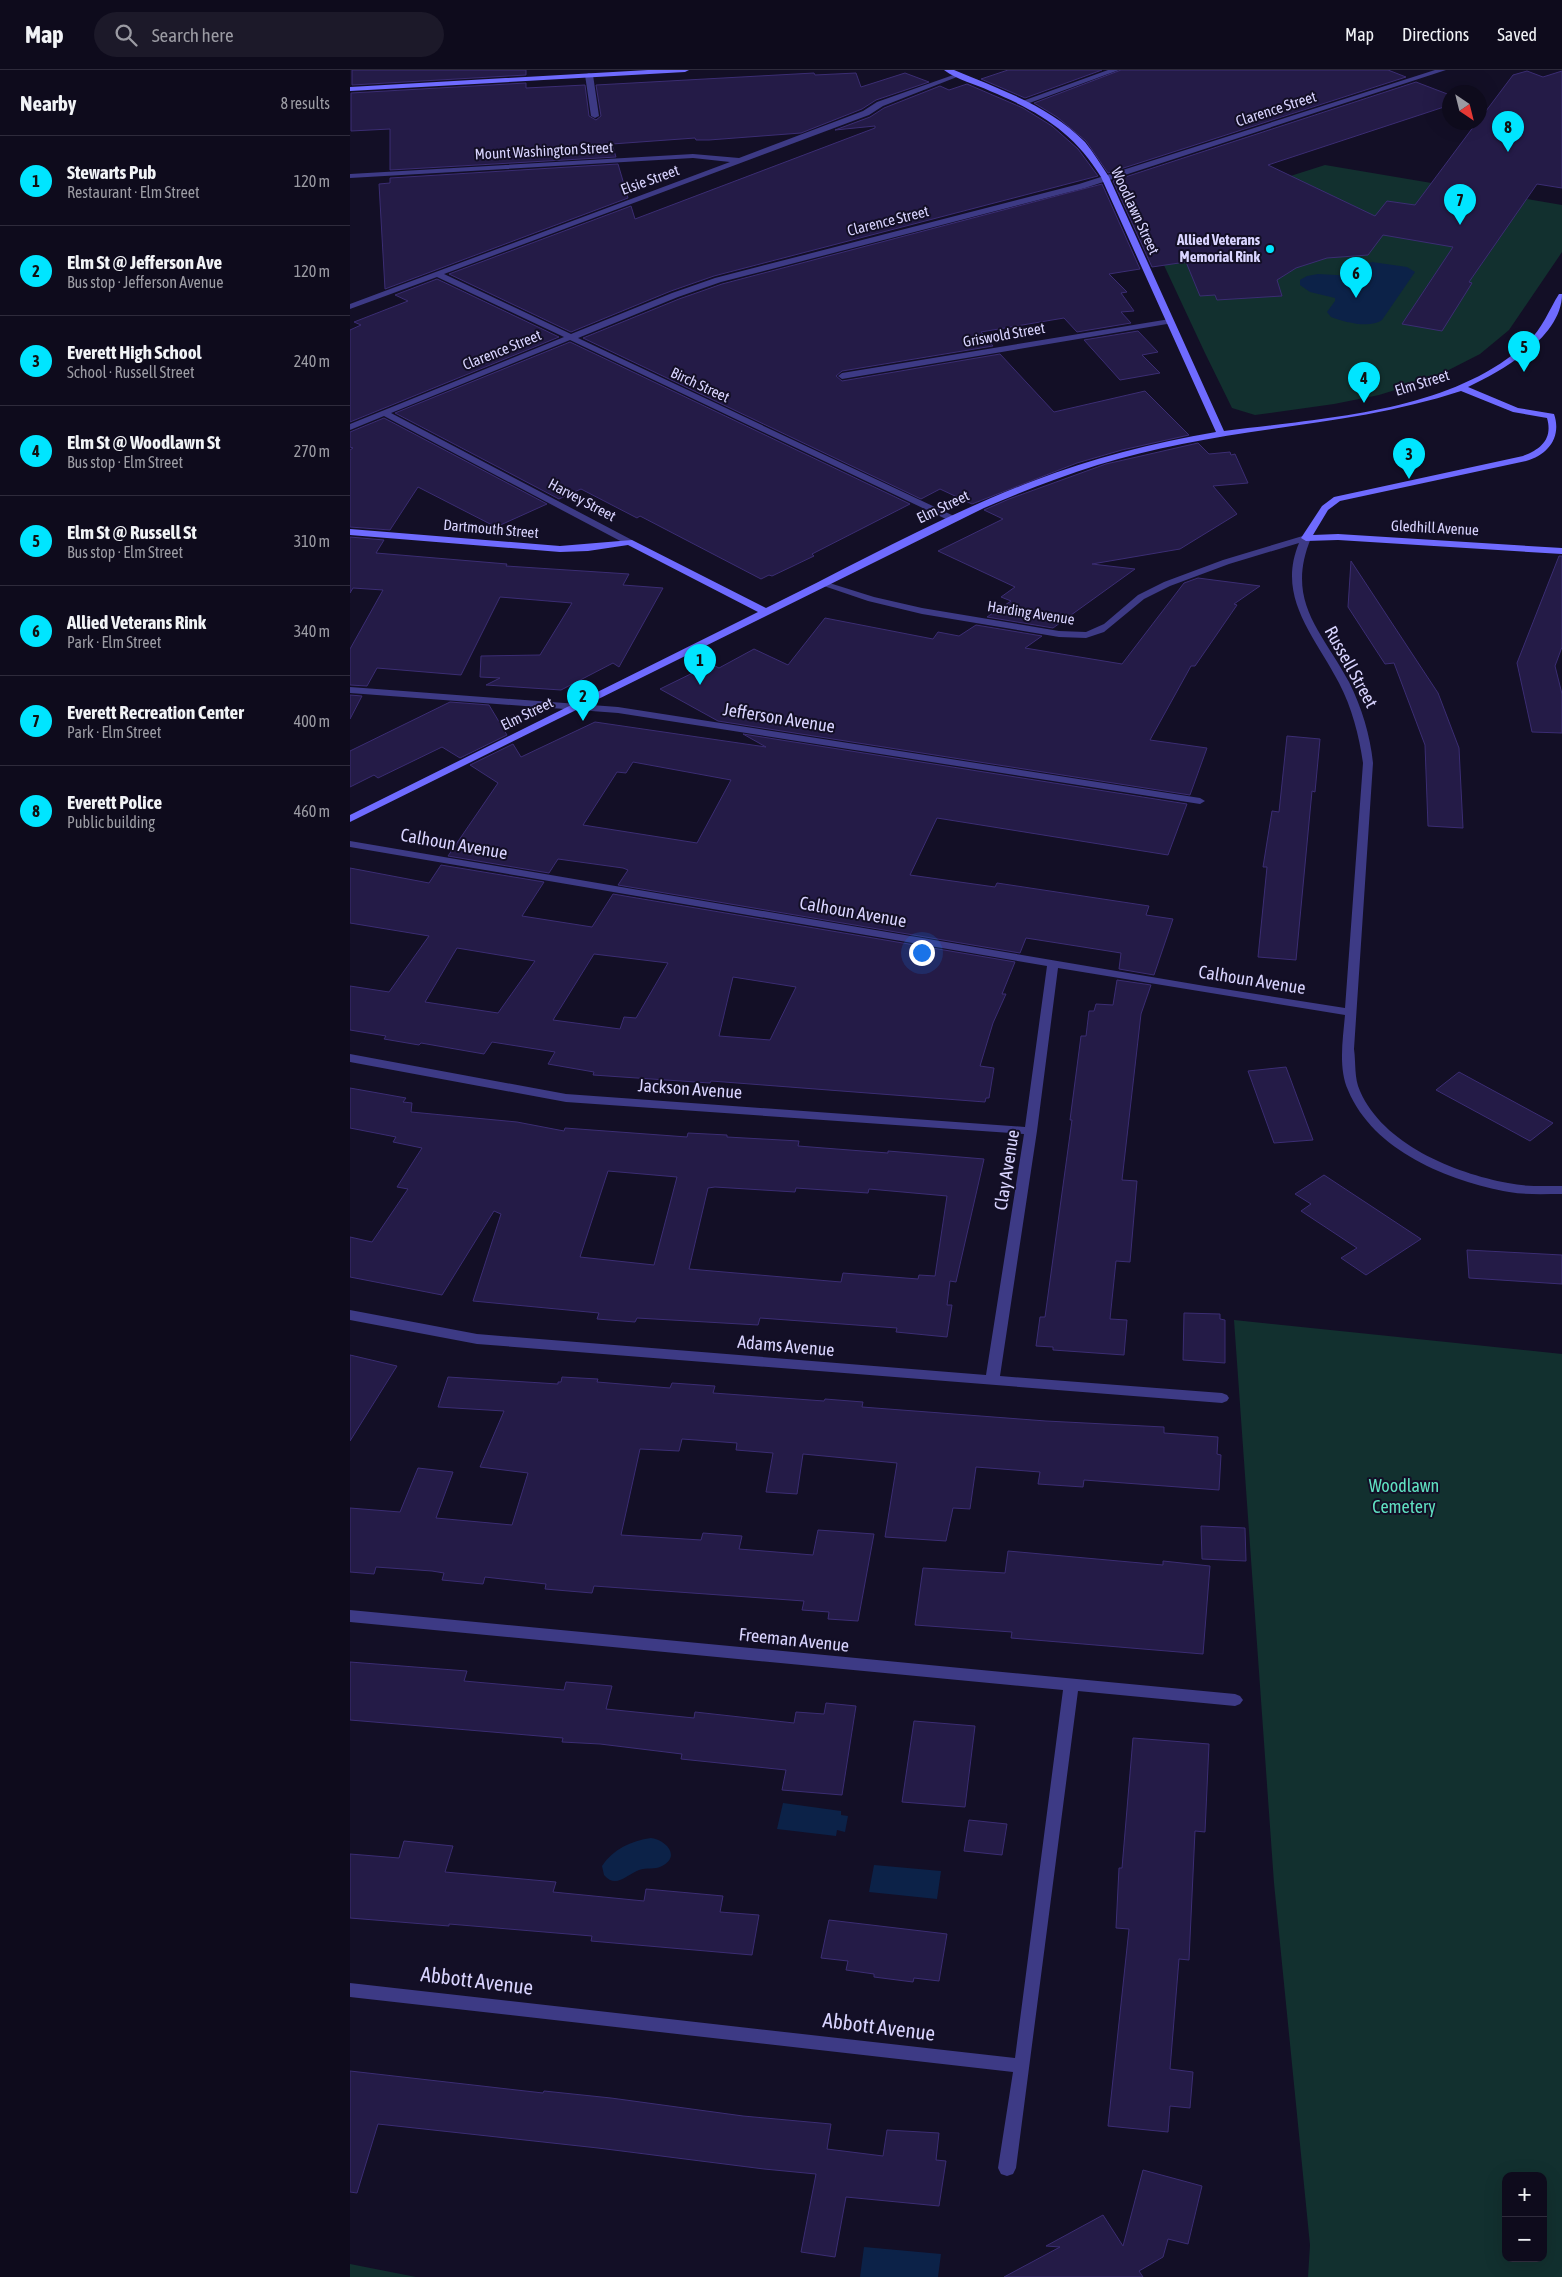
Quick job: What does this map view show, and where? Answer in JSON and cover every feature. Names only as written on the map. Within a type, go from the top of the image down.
[{"type":"street","points":[[350,89],[685,70]]},
{"type":"street","name":"Woodlawn Street","points":[[948,70],[1021,103],[1064,128],[1092,155],[1105,177],[1221,434]]},
{"type":"street","points":[[1021,103],[1115,70]]},
{"type":"street","name":"Clarence Street","points":[[350,427],[694,288],[740,273],[1079,187],[1105,177],[1442,70]]},
{"type":"street","points":[[589,75],[595,116]]},
{"type":"street","name":"Elsie Street","points":[[351,305],[740,161],[866,113],[880,104],[958,75]]},
{"type":"street","name":"Mount Washington Street","points":[[350,176],[693,156],[740,161]]},
{"type":"street","name":"Birch Street","points":[[437,274],[953,519]]},
{"type":"street","name":"Elm Street","points":[[350,819],[765,612],[1015,490],[1084,465],[1144,449],[1221,434],[1378,411],[1460,387],[1504,364],[1531,343],[1562,296]]},
{"type":"street","name":"Griswold Street","points":[[842,376],[1170,321]]},
{"type":"street","name":"Russell Street","points":[[1460,387],[1516,410],[1551,416],[1554,423],[1548,447],[1526,458],[1337,499],[1325,508],[1306,538],[1297,560],[1300,604],[1315,637],[1344,682],[1362,722],[1368,763],[1348,1049],[1354,1091],[1370,1117],[1395,1140],[1423,1159],[1457,1174],[1502,1187],[1562,1190]]},
{"type":"street","name":"Harvey Street","points":[[384,413],[765,612]]},
{"type":"street","name":"Dartmouth Street","points":[[350,532],[560,549],[588,548],[629,542]]},
{"type":"street","name":"Gledhill Avenue","points":[[1306,538],[1338,537],[1562,551]]},
{"type":"street","name":"Harding Avenue","points":[[823,584],[865,599],[1000,624],[1073,635],[1086,635],[1106,628],[1127,607],[1158,588],[1245,557],[1306,538]]},
{"type":"street","name":"Jefferson Avenue","points":[[350,690],[618,710],[1200,801]]},
{"type":"street","name":"Calhoun Avenue","points":[[350,844],[1215,992],[1350,1012]]},
{"type":"street","name":"Clay Avenue","points":[[992,1381],[1031,1132],[1053,964]]},
{"type":"street","name":"Jackson Avenue","points":[[350,1058],[566,1098],[1031,1132]]},
{"type":"street","name":"Adams Avenue","points":[[350,1315],[468,1338],[1222,1398]]},
{"type":"street","name":"Freeman Avenue","points":[[350,1616],[1072,1686],[1236,1700]]},
{"type":"street","points":[[1007,2168],[1072,1686]]},
{"type":"street","name":"Abbott Avenue","points":[[350,1990],[1022,2066]]},
{"type":"green space","points":[[1325,165],[1562,205],[1562,252],[1509,330],[1480,354],[1431,379],[1379,395],[1334,404],[1255,415],[1232,408],[1148,231],[1146,222]]},
{"type":"green space","name":"Woodlawn Cemetery","points":[[1234,1320],[1562,1354],[1562,2277],[1308,2277],[1310,2245],[1274,1883]]},
{"type":"green space","points":[[350,2264],[416,2277],[350,2277]]},
{"type":"water","points":[[1372,262],[1407,267],[1415,272],[1382,320],[1377,323],[1357,324],[1331,317],[1327,312],[1335,298],[1310,292],[1300,285],[1300,280],[1307,276],[1318,274],[1353,276],[1363,265]]},
{"type":"water","points":[[783,1803],[841,1811],[841,1815],[848,1816],[845,1832],[837,1830],[836,1836],[777,1829]]},
{"type":"water","points":[[651,1838],[662,1842],[669,1849],[671,1853],[668,1862],[659,1867],[639,1870],[617,1881],[608,1879],[604,1875],[602,1866],[617,1850],[636,1841]]},
{"type":"water","points":[[874,1865],[941,1871],[937,1899],[869,1892]]},
{"type":"water","points":[[864,2247],[941,2254],[938,2277],[860,2277]]},
{"type":"building","points":[[352,70],[526,70],[526,75],[352,85]]},
{"type":"building","points":[[1008,70],[1102,70],[1025,98],[981,79]]},
{"type":"building","points":[[1121,70],[1388,70],[1406,77],[1108,173],[1086,141],[1057,117],[1034,103]]},
{"type":"building","points":[[1527,71],[1543,77],[1562,71],[1562,188],[1537,184],[1469,282],[1472,283],[1442,331],[1402,324],[1453,247],[1383,235],[1368,255],[1327,258],[1296,268],[1277,280],[1282,296],[1217,300],[1215,295],[1200,296],[1186,262],[1152,267],[1113,181],[1416,82],[1442,92],[1442,108],[1268,165],[1375,216],[1387,201],[1415,205],[1471,130],[1487,130],[1487,110],[1513,75]]},
{"type":"building","points":[[814,73],[815,75],[856,73],[861,87],[905,73],[929,82],[876,100],[862,109],[801,133],[709,140],[696,140],[695,138],[612,144],[616,157],[390,170],[390,129],[351,131],[351,93],[526,83],[526,88],[585,85],[589,116],[596,120],[601,116],[596,85]]},
{"type":"building","points":[[967,84],[1023,108],[1052,126],[1078,149],[1098,176],[714,276],[671,291],[571,332],[449,274],[631,206],[635,219],[875,128],[875,126],[835,130],[870,117],[884,108],[940,86],[949,90]]},
{"type":"building","points":[[618,164],[628,198],[385,289],[379,184],[390,183],[390,178]]},
{"type":"building","points":[[1102,184],[1140,269],[1109,274],[1127,292],[1121,293],[1134,311],[1121,312],[1131,323],[1077,332],[1064,318],[981,332],[993,346],[842,371],[836,376],[842,381],[1000,354],[1054,412],[1145,391],[1189,435],[1122,450],[1077,463],[972,504],[940,489],[921,499],[583,338],[679,299],[722,284]]},
{"type":"building","points":[[437,279],[559,337],[350,422],[350,330],[361,325],[354,322],[408,301],[395,295]]},
{"type":"building","points":[[1138,331],[1158,352],[1142,355],[1160,373],[1120,380],[1084,340]]},
{"type":"building","points":[[570,342],[910,504],[812,554],[814,556],[772,576],[769,575],[761,579],[640,516],[637,518],[581,489],[559,499],[395,413]]},
{"type":"building","points":[[384,418],[547,504],[496,527],[418,487],[390,530],[350,527],[350,450],[353,448],[350,447],[350,432]]},
{"type":"building","points":[[1198,443],[1209,454],[1230,452],[1231,455],[1235,454],[1248,483],[1213,486],[1237,514],[1180,549],[1092,564],[1135,569],[1053,628],[987,617],[1011,601],[1001,597],[1015,587],[938,551],[1003,519],[984,510],[1009,499],[1106,464]]},
{"type":"building","points":[[350,537],[384,540],[376,553],[507,564],[506,566],[629,574],[623,585],[663,588],[619,667],[613,663],[561,690],[486,685],[500,678],[480,677],[481,656],[540,655],[572,603],[500,597],[461,675],[377,668],[367,686],[350,685],[350,649],[383,590],[353,588],[350,593]]},
{"type":"building","points":[[1559,556],[1562,556],[1562,647],[1555,666],[1562,694],[1562,733],[1532,732],[1517,663]]},
{"type":"building","points":[[1351,561],[1438,693],[1459,748],[1463,828],[1428,826],[1425,745],[1394,663],[1385,664],[1348,607]]},
{"type":"building","points":[[1198,578],[1260,586],[1234,604],[1237,605],[1195,666],[1191,666],[1150,740],[1207,748],[1190,795],[718,721],[660,689],[711,664],[719,668],[754,649],[788,665],[825,618],[933,639],[938,632],[959,636],[976,625],[1042,636],[1025,648],[1122,664],[1184,583]]},
{"type":"building","points":[[350,695],[362,696],[350,719]]},
{"type":"building","points":[[450,702],[489,705],[507,735],[460,758],[442,747],[378,778],[374,775],[350,787],[350,751]]},
{"type":"building","points":[[595,722],[766,747],[743,734],[1187,804],[1168,855],[937,818],[910,875],[995,887],[997,883],[1149,906],[1146,915],[1173,919],[1154,975],[1119,969],[1121,953],[1026,938],[1020,953],[618,885],[628,870],[623,868],[558,859],[549,873],[448,856],[498,783],[470,765],[513,744],[521,757]],"holes":[[[633,762],[731,780],[697,843],[583,825],[617,772],[626,773]]]},
{"type":"building","points":[[1287,736],[1320,739],[1315,792],[1312,791],[1296,960],[1258,957],[1267,867],[1263,867],[1272,811],[1279,812]]},
{"type":"building","points":[[441,865],[544,882],[522,916],[592,927],[613,894],[1015,962],[1002,994],[1006,994],[993,1023],[980,1066],[994,1068],[989,1098],[986,1098],[985,1102],[711,1081],[710,1083],[593,1075],[594,1072],[548,1064],[555,1052],[492,1042],[484,1054],[421,1043],[419,1045],[384,1039],[386,1036],[350,1030],[350,986],[389,992],[429,936],[350,923],[350,868],[429,883]],"holes":[[[457,948],[535,961],[498,1013],[425,1002]],[[594,954],[668,963],[636,1018],[624,1017],[620,1029],[553,1020]],[[733,977],[796,987],[770,1040],[719,1036]]]},
{"type":"building","points":[[1117,980],[1151,985],[1141,1014],[1122,1180],[1137,1181],[1130,1262],[1116,1261],[1110,1319],[1127,1320],[1124,1355],[1053,1350],[1053,1347],[1036,1346],[1040,1317],[1045,1317],[1072,1120],[1070,1120],[1081,1036],[1086,1036],[1089,1011],[1094,1011],[1096,1004],[1113,1005]]},
{"type":"building","points":[[1286,1067],[1313,1140],[1274,1143],[1248,1071]]},
{"type":"building","points":[[1459,1072],[1553,1123],[1530,1141],[1436,1090]]},
{"type":"building","points":[[350,1088],[406,1098],[403,1102],[412,1103],[411,1112],[517,1122],[564,1131],[565,1128],[687,1137],[688,1133],[727,1135],[727,1137],[799,1141],[798,1146],[984,1159],[956,1282],[950,1281],[947,1305],[952,1305],[947,1337],[896,1332],[897,1328],[760,1318],[758,1325],[637,1318],[635,1322],[597,1319],[599,1313],[473,1301],[501,1214],[494,1211],[442,1295],[350,1277],[350,1237],[372,1242],[408,1189],[397,1187],[422,1148],[393,1142],[396,1137],[350,1128]],"holes":[[[608,1171],[677,1177],[654,1265],[580,1257]],[[708,1188],[795,1192],[796,1188],[868,1193],[869,1189],[947,1196],[935,1276],[919,1275],[918,1279],[843,1273],[841,1282],[689,1269]]]},
{"type":"building","points":[[1324,1175],[1421,1239],[1366,1275],[1341,1258],[1357,1248],[1301,1211],[1311,1204],[1295,1194]]},
{"type":"building","points":[[1467,1250],[1562,1255],[1562,1284],[1469,1278]]},
{"type":"building","points":[[1184,1313],[1220,1314],[1220,1319],[1225,1320],[1225,1363],[1183,1360]]},
{"type":"building","points":[[350,1355],[397,1366],[350,1441]]},
{"type":"building","points":[[448,1377],[558,1384],[558,1382],[561,1382],[562,1377],[598,1379],[597,1382],[670,1388],[672,1383],[715,1386],[713,1393],[863,1402],[862,1407],[1046,1421],[1164,1427],[1164,1433],[1218,1437],[1217,1454],[1221,1455],[1219,1490],[1084,1480],[1083,1487],[1038,1484],[1040,1472],[976,1467],[970,1509],[953,1508],[946,1541],[885,1537],[897,1463],[803,1454],[797,1494],[766,1492],[773,1453],[736,1450],[737,1443],[682,1439],[679,1451],[640,1449],[621,1535],[701,1540],[703,1533],[742,1536],[739,1549],[813,1555],[818,1530],[874,1534],[858,1621],[828,1619],[829,1612],[802,1610],[804,1601],[594,1586],[592,1593],[545,1589],[546,1584],[485,1577],[483,1584],[442,1580],[444,1573],[376,1567],[374,1574],[350,1572],[350,1508],[400,1512],[418,1468],[453,1472],[436,1518],[512,1525],[528,1473],[480,1467],[504,1411],[438,1407]]},
{"type":"building","points":[[1201,1526],[1245,1528],[1246,1561],[1202,1559]]},
{"type":"building","points":[[1008,1551],[1163,1565],[1163,1561],[1210,1566],[1203,1654],[1011,1638],[1012,1632],[915,1625],[923,1568],[1005,1573]]},
{"type":"building","points":[[350,1662],[467,1671],[464,1681],[564,1690],[566,1682],[612,1686],[606,1709],[694,1718],[695,1712],[794,1723],[796,1712],[824,1714],[826,1703],[856,1706],[842,1795],[782,1790],[786,1770],[681,1759],[682,1754],[600,1744],[562,1742],[563,1738],[350,1720]]},
{"type":"building","points":[[914,1721],[975,1726],[965,1807],[902,1802]]},
{"type":"building","points":[[1133,1738],[1209,1744],[1205,1832],[1195,1831],[1189,1960],[1179,1959],[1170,2069],[1193,2072],[1190,2108],[1170,2106],[1168,2132],[1108,2126],[1129,1929],[1116,1928],[1119,1868],[1122,1868]]},
{"type":"building","points":[[969,1820],[1007,1824],[1002,1855],[964,1851]]},
{"type":"building","points":[[404,1841],[453,1846],[445,1872],[556,1882],[553,1892],[644,1901],[646,1889],[723,1896],[720,1912],[759,1915],[752,1955],[591,1941],[592,1936],[350,1918],[350,1854],[399,1858]]},
{"type":"building","points":[[829,1920],[947,1934],[939,1981],[914,1978],[913,1982],[874,1977],[874,1974],[846,1970],[848,1961],[821,1958]]},
{"type":"building","points":[[350,2071],[543,2093],[544,2091],[611,2098],[743,2116],[831,2124],[827,2149],[883,2156],[887,2130],[939,2133],[936,2160],[946,2161],[939,2206],[846,2197],[835,2257],[801,2252],[816,2174],[378,2124],[357,2193],[350,2192]]},
{"type":"building","points":[[1143,2170],[1202,2186],[1188,2244],[1168,2239],[1163,2257],[1139,2271],[1143,2277],[1004,2277],[1060,2247],[1046,2246],[1103,2215],[1123,2246]]},
{"type":"place","name":"Everett Police","points":[[1508,152]]},
{"type":"place","name":"Everett Recreation Center","points":[[1460,225]]},
{"type":"place","name":"Allied Veterans Memorial Rink","points":[[1270,249]]},
{"type":"place","name":"Allied Veterans Rink","points":[[1356,298]]},
{"type":"place","name":"Elm St @ Russell St","points":[[1524,372]]},
{"type":"place","name":"Elm St @ Woodlawn St","points":[[1364,403]]},
{"type":"place","name":"Everett High School","points":[[1409,479]]},
{"type":"place","name":"Stewarts Pub","points":[[700,685]]},
{"type":"place","name":"Elm St @ Jefferson Ave","points":[[583,721]]}]
